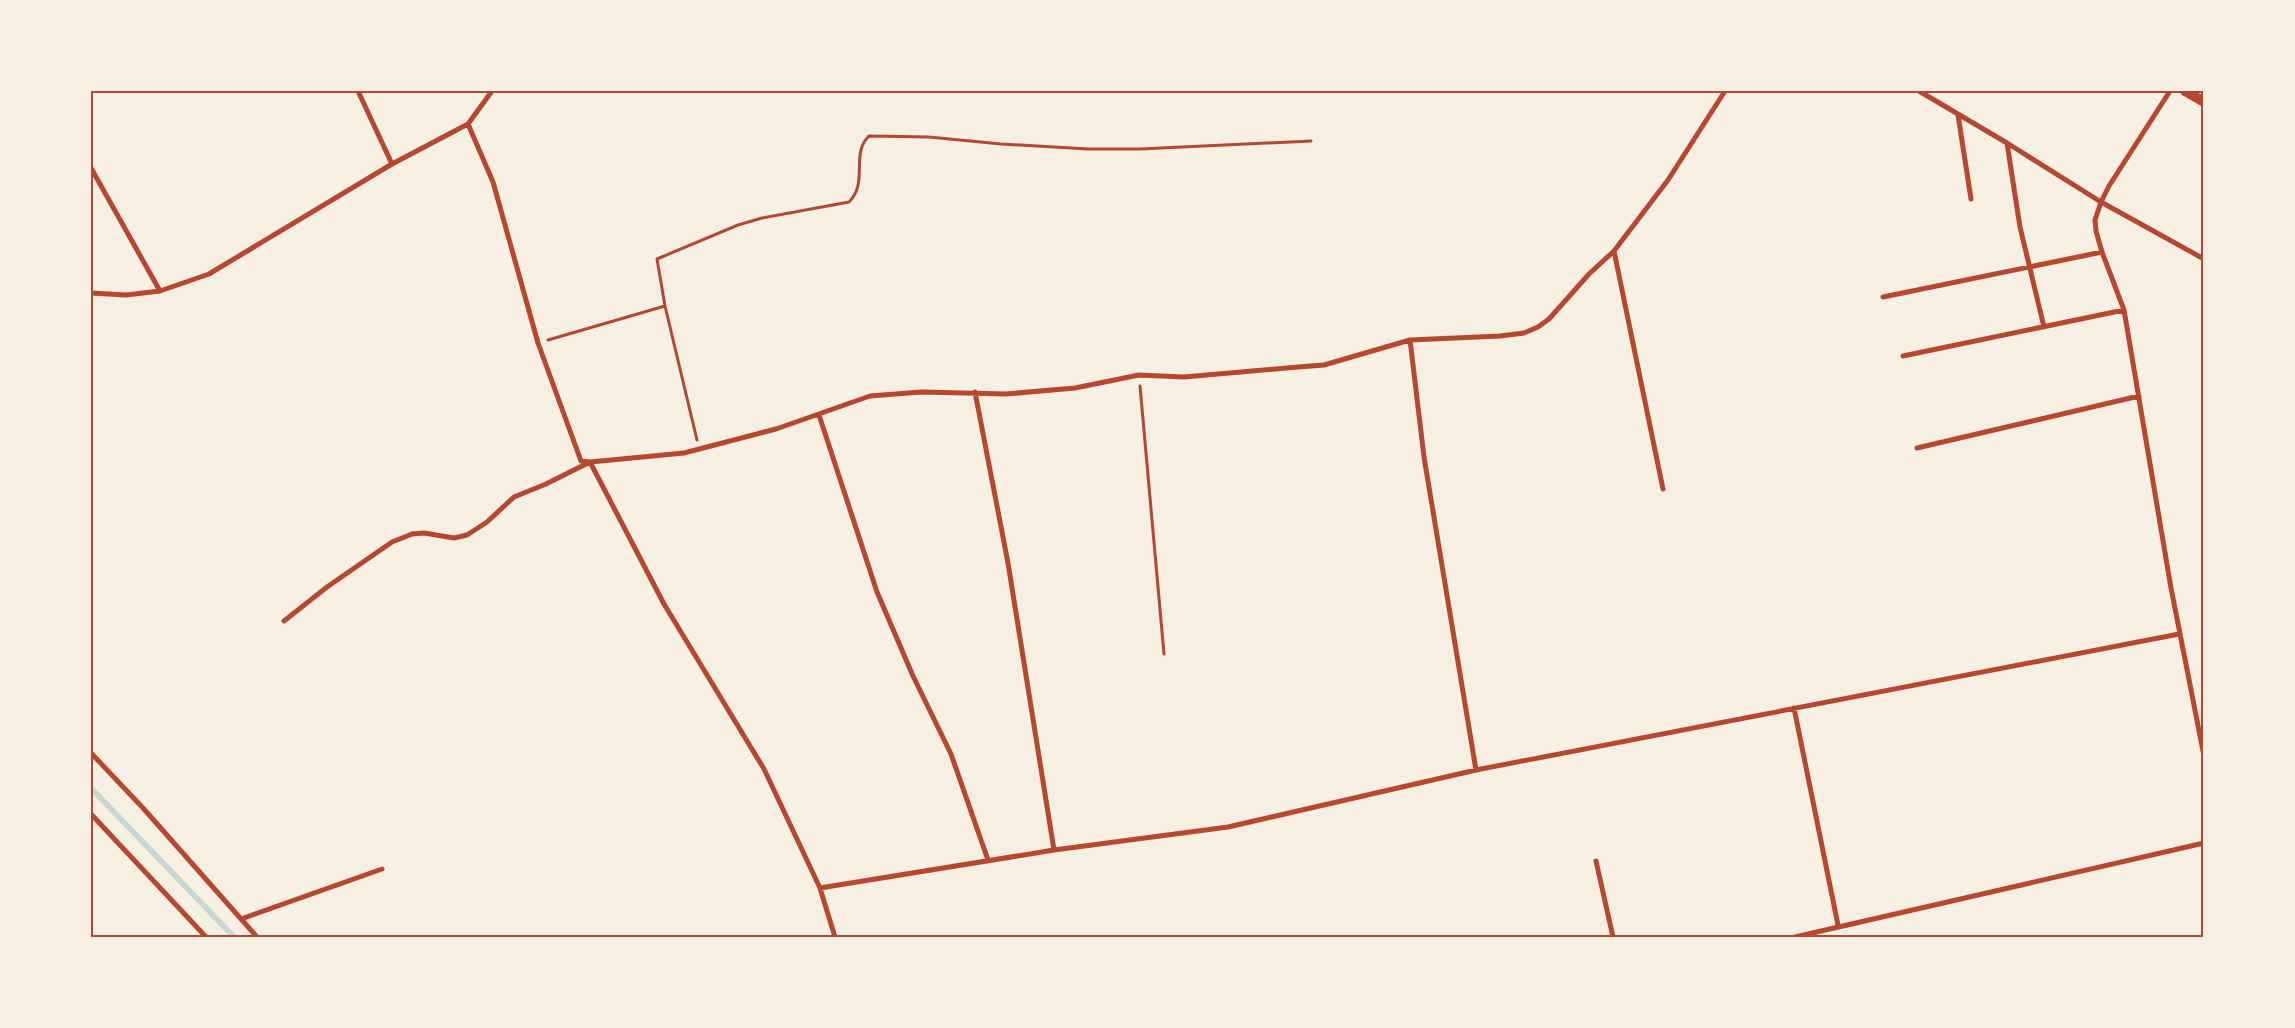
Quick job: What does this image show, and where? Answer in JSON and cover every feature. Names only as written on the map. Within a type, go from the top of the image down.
[{"type":"main road","points":[[2185,91],[2204,102]]},
{"type":"street","points":[[358,91],[392,164]]},
{"type":"street","points":[[91,293],[126,295],[160,291],[193,281],[224,265],[392,164],[468,124],[492,91]]},
{"type":"street","points":[[468,124],[493,182],[538,343],[582,461],[590,462],[684,453],[820,415],[870,396],[896,393],[975,392],[1006,394],[1075,388],[1139,375],[1184,377],[1324,364],[1410,340],[1500,336],[1524,333],[1538,327],[1552,315],[1589,274],[1614,251],[1668,180],[1725,91]]},
{"type":"street","points":[[1919,91],[2101,202],[2204,259]]},
{"type":"street","points":[[2170,91],[2101,202],[2095,220],[2102,252],[2124,310],[2180,634],[2204,756]]},
{"type":"street","points":[[1958,115],[1972,199]]},
{"type":"street","points":[[2007,143],[2020,227],[2044,327]]},
{"type":"street","points":[[91,168],[160,291]]},
{"type":"street","points":[[1614,251],[1663,489]]},
{"type":"street","points":[[1883,297],[2102,252]]},
{"type":"street","points":[[1903,356],[2124,310]]},
{"type":"street","points":[[1410,340],[1424,457],[1476,770]]},
{"type":"street","points":[[975,392],[1010,573],[1054,850]]},
{"type":"street","points":[[1917,448],[2140,396]]},
{"type":"street","points":[[820,415],[878,592],[901,650],[951,754],[988,860]]},
{"type":"street","points":[[284,621],[327,587],[392,542],[404,536],[419,533],[454,538],[467,535],[488,522],[514,497],[546,484],[590,462]]},
{"type":"street","points":[[590,462],[673,619],[764,769],[820,888],[835,937]]},
{"type":"street","points":[[820,888],[1054,850],[1228,827],[1476,770],[2180,634]]},
{"type":"street","points":[[1794,708],[1838,925]]},
{"type":"street","points":[[91,753],[143,808],[257,937]]},
{"type":"street","points":[[91,814],[206,937]]},
{"type":"street","points":[[1795,937],[1838,925],[2204,843]]},
{"type":"street","points":[[1596,861],[1613,937]]},
{"type":"street","points":[[241,918],[382,869]]},
{"type":"path","points":[[699,449],[665,306],[657,259],[738,225],[762,218],[849,202],[859,185],[861,146],[869,136],[929,137],[1000,144],[1088,149],[1140,149],[1311,141]]},
{"type":"path","points":[[538,343],[665,306]]},
{"type":"path","points":[[1139,375],[1164,654]]},
{"type":"waterway","points":[[91,788],[234,937]]}]
